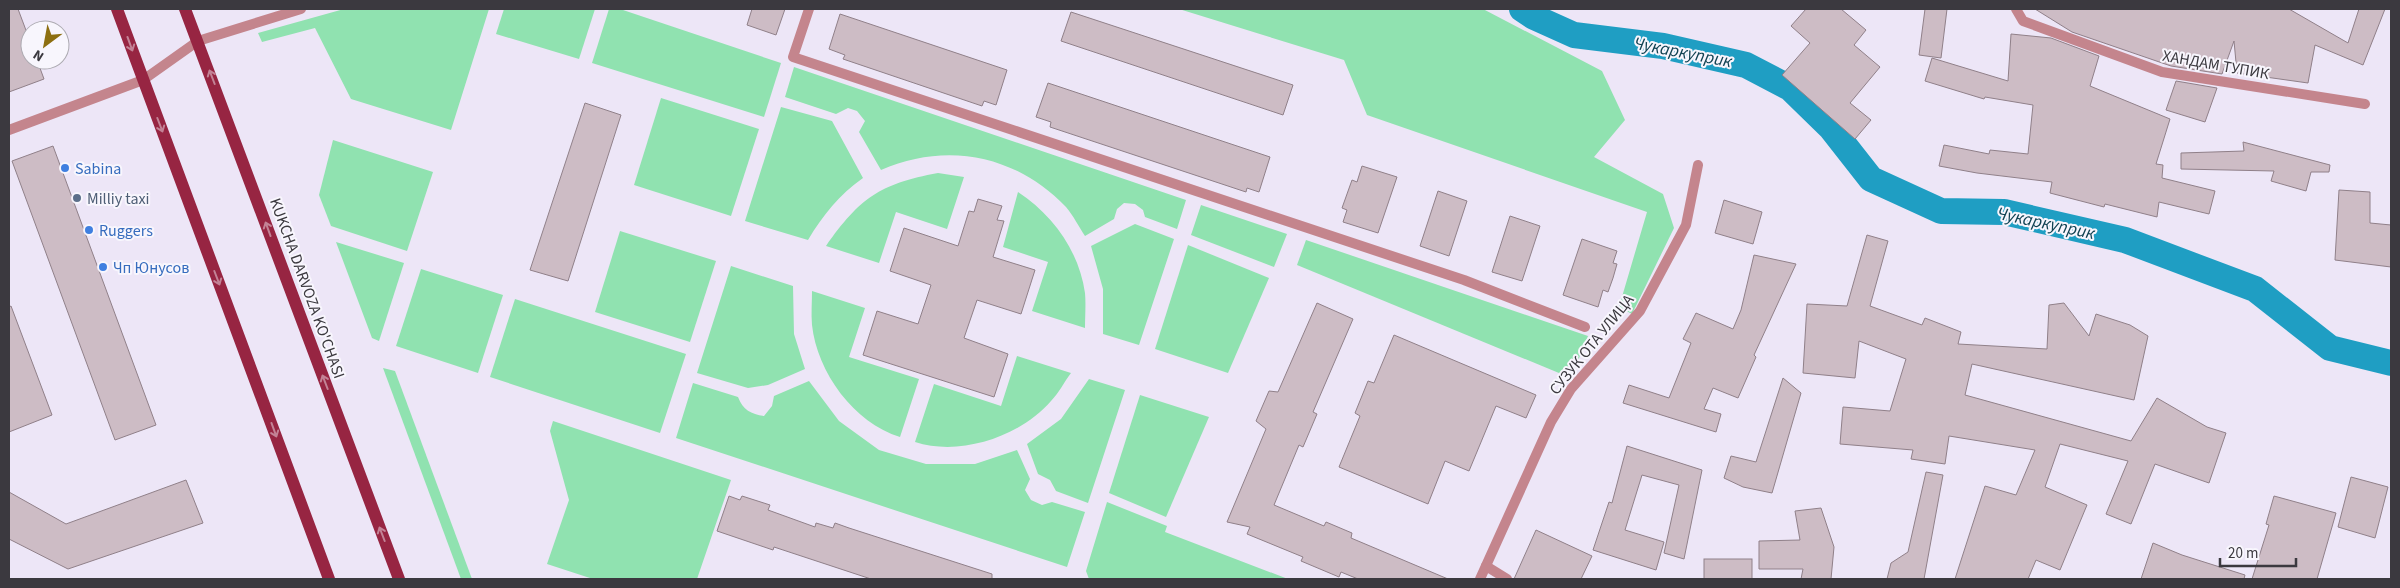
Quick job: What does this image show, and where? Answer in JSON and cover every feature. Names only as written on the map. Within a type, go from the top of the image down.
[{"type":"main road","points":[[117,9],[330,579]]},
{"type":"main road","name":"KUKCHA DARVOZA KO'CHASI","points":[[185,9],[399,579]]},
{"type":"street","points":[[9,130],[143,80],[198,41],[301,9]]},
{"type":"street","points":[[809,9],[793,57],[1464,280],[1585,327]]},
{"type":"street","name":"ХАНДАМ ТУПИК","points":[[2016,9],[2022,21],[2162,72],[2365,104]]},
{"type":"street","name":"СУЗУК ОТА УЛИЦА","points":[[1480,579],[1551,422],[1571,389],[1640,311],[1686,225],[1698,165]]},
{"type":"street","points":[[1486,566],[1507,579]]},
{"type":"green space","points":[[344,9],[489,9],[451,130],[351,99],[315,28],[262,42],[258,33]]},
{"type":"green space","points":[[504,9],[595,9],[579,59],[496,34]]},
{"type":"green space","points":[[609,9],[620,9],[781,63],[764,117],[592,63]]},
{"type":"green space","points":[[1179,9],[1483,9],[1602,71],[1625,120],[1594,157],[1663,194],[1674,228],[1632,314],[1619,307],[1647,212],[1367,115],[1344,60]]},
{"type":"green space","points":[[794,67],[1186,200],[1177,229],[1145,217],[1143,210],[1135,204],[1124,203],[1117,209],[1114,219],[1085,236],[1066,207],[1046,189],[1025,175],[1003,165],[980,158],[955,155],[931,156],[906,161],[881,170],[859,132],[865,121],[857,111],[848,108],[836,114],[785,97]]},
{"type":"green space","points":[[661,98],[759,129],[731,216],[634,185]]},
{"type":"green space","points":[[781,107],[832,121],[863,178],[846,191],[832,206],[808,240],[745,221]]},
{"type":"green space","points":[[333,140],[433,172],[407,251],[331,226],[319,195]]},
{"type":"green space","points":[[938,173],[964,177],[947,229],[896,212],[879,263],[826,246],[850,216],[873,196],[900,182]]},
{"type":"green space","points":[[1018,192],[1031,201],[1053,223],[1062,235],[1077,263],[1085,293],[1085,328],[1032,311],[1048,262],[1003,247]]},
{"type":"green space","points":[[1201,205],[1287,234],[1274,267],[1191,235]]},
{"type":"green space","points":[[1135,224],[1174,239],[1139,345],[1103,334],[1103,289],[1091,246]]},
{"type":"green space","points":[[620,231],[716,261],[690,342],[595,312]]},
{"type":"green space","points":[[1306,240],[1588,336],[1571,378],[1297,265]]},
{"type":"green space","points":[[336,242],[404,263],[379,341],[372,338]]},
{"type":"green space","points":[[1188,245],[1269,278],[1228,373],[1155,349]]},
{"type":"green space","points":[[731,266],[793,286],[794,334],[805,369],[768,385],[748,388],[697,373]]},
{"type":"green space","points":[[421,269],[503,295],[478,373],[396,346]]},
{"type":"green space","points":[[812,291],[865,308],[849,357],[919,379],[900,437],[883,430],[853,408],[830,377],[815,343],[812,325]]},
{"type":"green space","points":[[515,299],[686,354],[660,433],[490,377]]},
{"type":"green space","points":[[1017,356],[1071,373],[1054,398],[1038,413],[1024,424],[1007,433],[970,445],[951,447],[915,442],[934,384],[1001,406]]},
{"type":"green space","points":[[383,368],[395,371],[472,579],[461,579]]},
{"type":"green space","points":[[1089,379],[1125,390],[1088,503],[1056,491],[1050,480],[1038,474],[1027,444],[1061,419]]},
{"type":"green space","points":[[809,381],[839,421],[879,450],[926,464],[975,464],[1017,450],[1030,479],[1025,490],[1031,500],[1042,505],[1052,502],[1085,512],[1067,567],[676,438],[693,383],[738,397],[748,411],[764,416],[772,406],[774,396]]},
{"type":"green space","points":[[1140,395],[1209,417],[1166,517],[1109,493]]},
{"type":"green space","points":[[553,421],[731,480],[697,579],[593,579],[547,564],[569,500],[550,431]]},
{"type":"green space","points":[[1107,502],[1167,526],[1165,532],[1288,579],[1089,579],[1086,571]]},
{"type":"building","points":[[9,9],[18,9],[22,20],[20,20],[20,70],[41,70],[44,79],[9,92]]},
{"type":"building","points":[[752,9],[785,9],[776,35],[747,25]]},
{"type":"building","points":[[1806,9],[1841,9],[1866,30],[1854,45],[1880,67],[1850,103],[1871,120],[1855,139],[1782,75],[1810,43],[1791,26]]},
{"type":"building","points":[[1925,9],[1947,9],[1941,58],[1919,55]]},
{"type":"building","points":[[2035,9],[2289,9],[2348,43],[2359,9],[2385,9],[2363,65],[2315,45],[2308,83],[2237,73],[2234,41],[2222,74],[2171,66],[2072,32]]},
{"type":"building","points":[[1071,12],[1293,85],[1283,115],[1061,41]]},
{"type":"building","points":[[840,14],[1007,70],[996,105],[984,101],[982,106],[843,59],[845,55],[829,49]]},
{"type":"building","points":[[2011,34],[2051,38],[2099,56],[2090,86],[2170,119],[2156,164],[2163,165],[2162,178],[2215,191],[2209,214],[2159,202],[2157,217],[2105,204],[2104,207],[2050,193],[2052,182],[1977,173],[1939,166],[1944,145],[1989,154],[1990,150],[2028,154],[2033,105],[1985,97],[1984,99],[1925,81],[1932,58],[2008,81]]},
{"type":"building","points":[[2176,81],[2217,88],[2205,122],[2166,110]]},
{"type":"building","points":[[1048,83],[1270,157],[1259,192],[1247,188],[1246,192],[1050,127],[1051,122],[1036,117]]},
{"type":"building","points":[[585,103],[621,115],[568,281],[530,270]]},
{"type":"building","points":[[2243,142],[2330,165],[2329,172],[2311,172],[2306,191],[2271,181],[2274,171],[2181,169],[2181,153],[2244,151]]},
{"type":"building","points":[[53,146],[156,425],[115,440],[12,161]]},
{"type":"building","points":[[1362,166],[1397,177],[1378,233],[1343,222],[1347,210],[1342,208],[1352,180],[1357,182]]},
{"type":"building","points":[[2339,190],[2370,192],[2370,223],[2391,225],[2391,267],[2335,260]]},
{"type":"building","points":[[1438,191],[1467,201],[1449,256],[1420,246]]},
{"type":"building","points":[[978,199],[1002,206],[997,220],[1004,221],[993,257],[1035,270],[1021,314],[977,300],[964,338],[1008,354],[994,397],[863,355],[877,311],[918,324],[931,285],[890,271],[904,228],[958,246],[969,211],[974,212]]},
{"type":"building","points":[[1724,200],[1762,212],[1753,244],[1715,233]]},
{"type":"building","points":[[1510,216],[1540,226],[1522,281],[1492,272]]},
{"type":"building","points":[[1867,235],[1888,241],[1870,306],[1922,325],[1925,318],[1961,332],[1958,344],[2047,349],[2049,305],[2064,303],[2089,336],[2096,314],[2130,325],[2148,336],[2134,400],[1972,364],[1965,395],[2131,441],[2157,398],[2207,427],[2226,433],[2209,483],[2155,464],[2131,524],[2106,514],[2128,461],[2060,444],[2045,487],[2087,505],[2060,570],[2036,560],[2028,579],[1955,579],[1985,486],[2016,495],[2035,450],[1949,436],[1945,464],[1911,459],[1913,450],[1840,444],[1843,407],[1890,411],[1906,359],[1859,341],[1855,378],[1803,373],[1807,304],[1847,306]]},
{"type":"building","points":[[1582,239],[1617,251],[1613,263],[1617,264],[1613,278],[1608,292],[1603,290],[1598,307],[1563,295]]},
{"type":"building","points":[[1754,255],[1796,264],[1754,355],[1756,357],[1738,398],[1713,388],[1704,409],[1721,414],[1716,432],[1623,403],[1629,385],[1669,398],[1691,343],[1683,339],[1696,313],[1733,329],[1741,310]]},
{"type":"building","points":[[1317,303],[1353,319],[1313,412],[1317,414],[1303,447],[1299,445],[1274,505],[1324,526],[1326,522],[1352,533],[1351,538],[1448,579],[1358,579],[1341,572],[1339,577],[1301,561],[1303,557],[1247,534],[1250,527],[1227,522],[1266,429],[1256,421],[1269,391],[1278,392]]},
{"type":"building","points":[[11,306],[52,415],[9,432],[9,307]]},
{"type":"building","points":[[1394,335],[1536,395],[1526,418],[1496,406],[1469,471],[1445,461],[1428,504],[1339,467],[1360,416],[1355,413],[1368,381],[1374,383]]},
{"type":"building","points":[[1783,378],[1801,393],[1772,493],[1743,487],[1724,478],[1731,456],[1756,462]]},
{"type":"building","points":[[1627,446],[1702,470],[1684,559],[1664,553],[1679,485],[1642,475],[1625,530],[1664,542],[1656,570],[1593,550],[1609,502],[1612,503]]},
{"type":"building","points":[[1926,472],[1943,475],[1924,579],[1887,579],[1891,563],[1908,552]]},
{"type":"building","points":[[2351,477],[2388,487],[2375,538],[2338,527]]},
{"type":"building","points":[[186,480],[203,523],[68,569],[9,539],[9,492],[66,524]]},
{"type":"building","points":[[729,496],[740,500],[742,496],[770,505],[768,510],[815,527],[816,523],[833,528],[835,523],[992,574],[992,579],[871,579],[774,547],[773,550],[717,531]]},
{"type":"building","points":[[2274,496],[2336,513],[2317,579],[2252,579],[2269,525],[2266,524]]},
{"type":"building","points":[[1821,508],[1834,547],[1831,579],[1801,579],[1803,569],[1759,569],[1759,541],[1800,540],[1795,511]]},
{"type":"building","points":[[1536,530],[1592,556],[1581,579],[1514,579]]},
{"type":"building","points":[[2153,543],[2182,555],[2245,575],[2244,579],[2141,579]]},
{"type":"building","points":[[1704,559],[1752,559],[1752,579],[1704,579]]},
{"type":"waterway","name":"Чукаркуприк","points":[[1522,9],[1534,17],[1574,35],[1663,46],[1746,65],[1790,88],[1831,128],[1871,179],[1941,211],[2004,212],[2125,240],[2255,289],[2330,348],[2391,363]]},
{"type":"place","name":"Sabina","points":[[65,168]]},
{"type":"place","name":"Milliy taxi","points":[[77,198]]},
{"type":"place","name":"Ruggers","points":[[89,230]]},
{"type":"place","name":"Чп Юнусов","points":[[103,267]]}]
